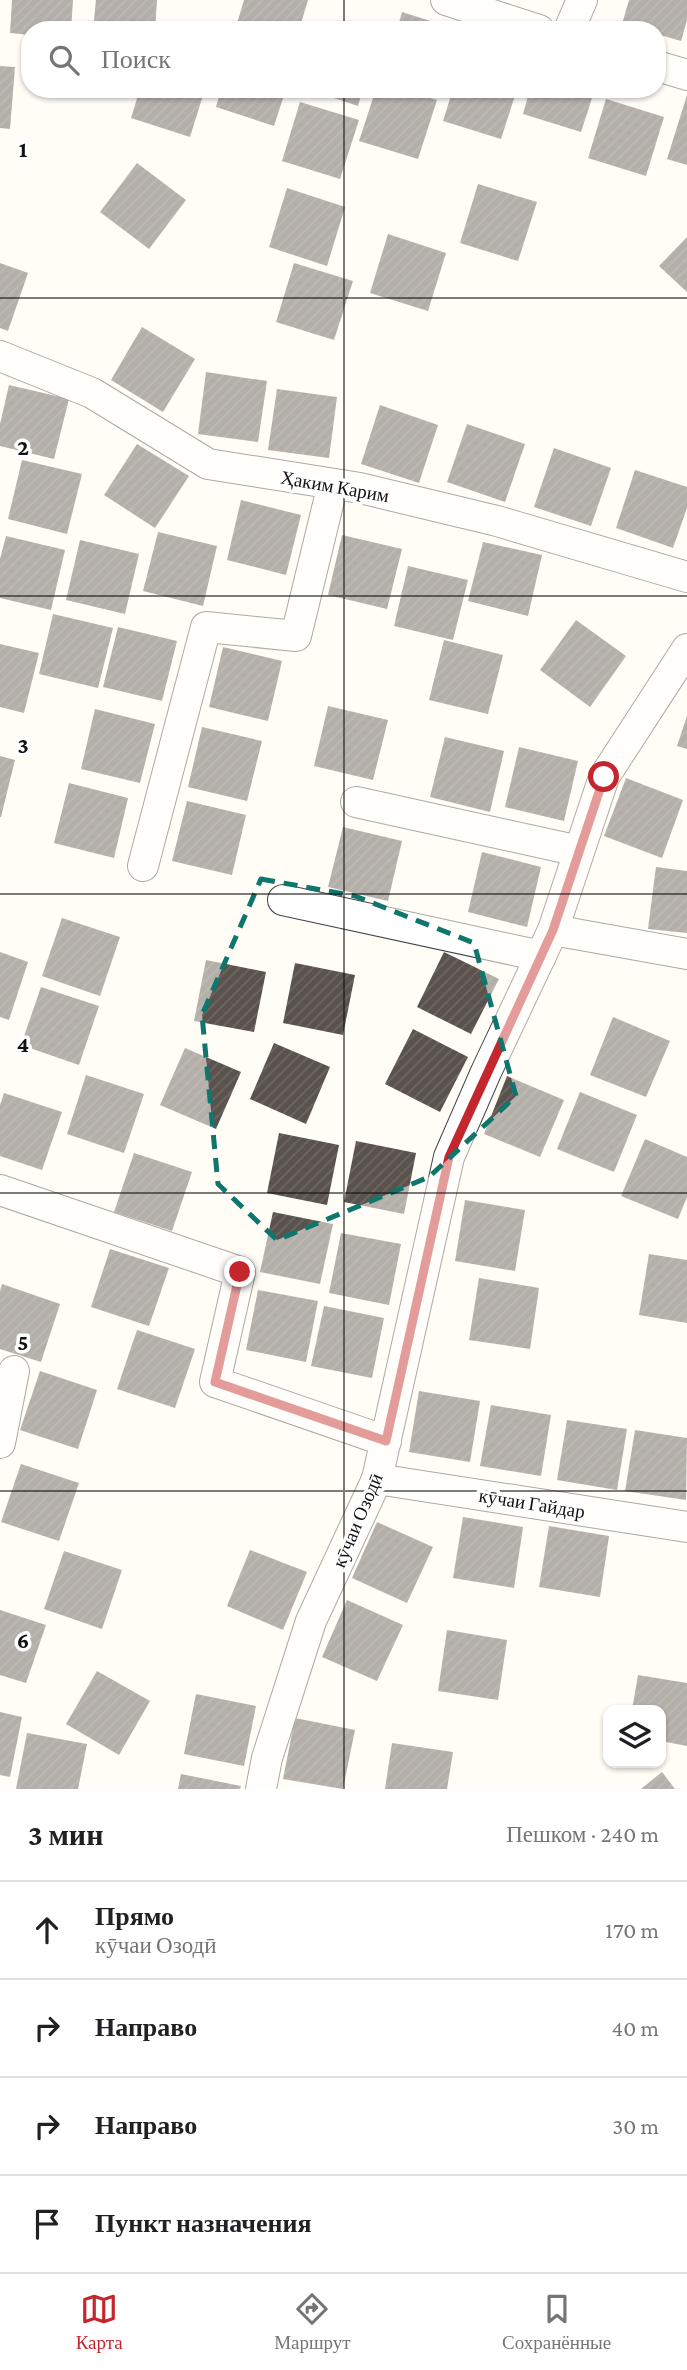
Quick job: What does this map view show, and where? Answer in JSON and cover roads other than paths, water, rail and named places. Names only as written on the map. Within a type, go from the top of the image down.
[{"type":"street","points":[[446,0],[511,21]]},
{"type":"street","points":[[573,21],[582,0]]},
{"type":"street","points":[[666,69],[687,75]]},
{"type":"street","name":"Ҳаким Карим","points":[[0,356],[92,393],[208,464],[360,488],[497,521],[687,577]]},
{"type":"street","points":[[144,866],[206,628],[296,636],[333,484]]},
{"type":"street","name":"кӯчаи Озодӣ","points":[[261,1789],[267,1758],[311,1621],[377,1479],[449,1157],[547,943],[604,777],[683,662]]},
{"type":"street","points":[[356,802],[579,851]]},
{"type":"street","points":[[283,900],[547,943],[687,954]]},
{"type":"street","points":[[0,1190],[240,1272],[215,1382],[386,1441]]},
{"type":"street","points":[[0,1443],[14,1371]]},
{"type":"street","name":"кӯчаи Гайдар","points":[[377,1479],[687,1527]]}]
